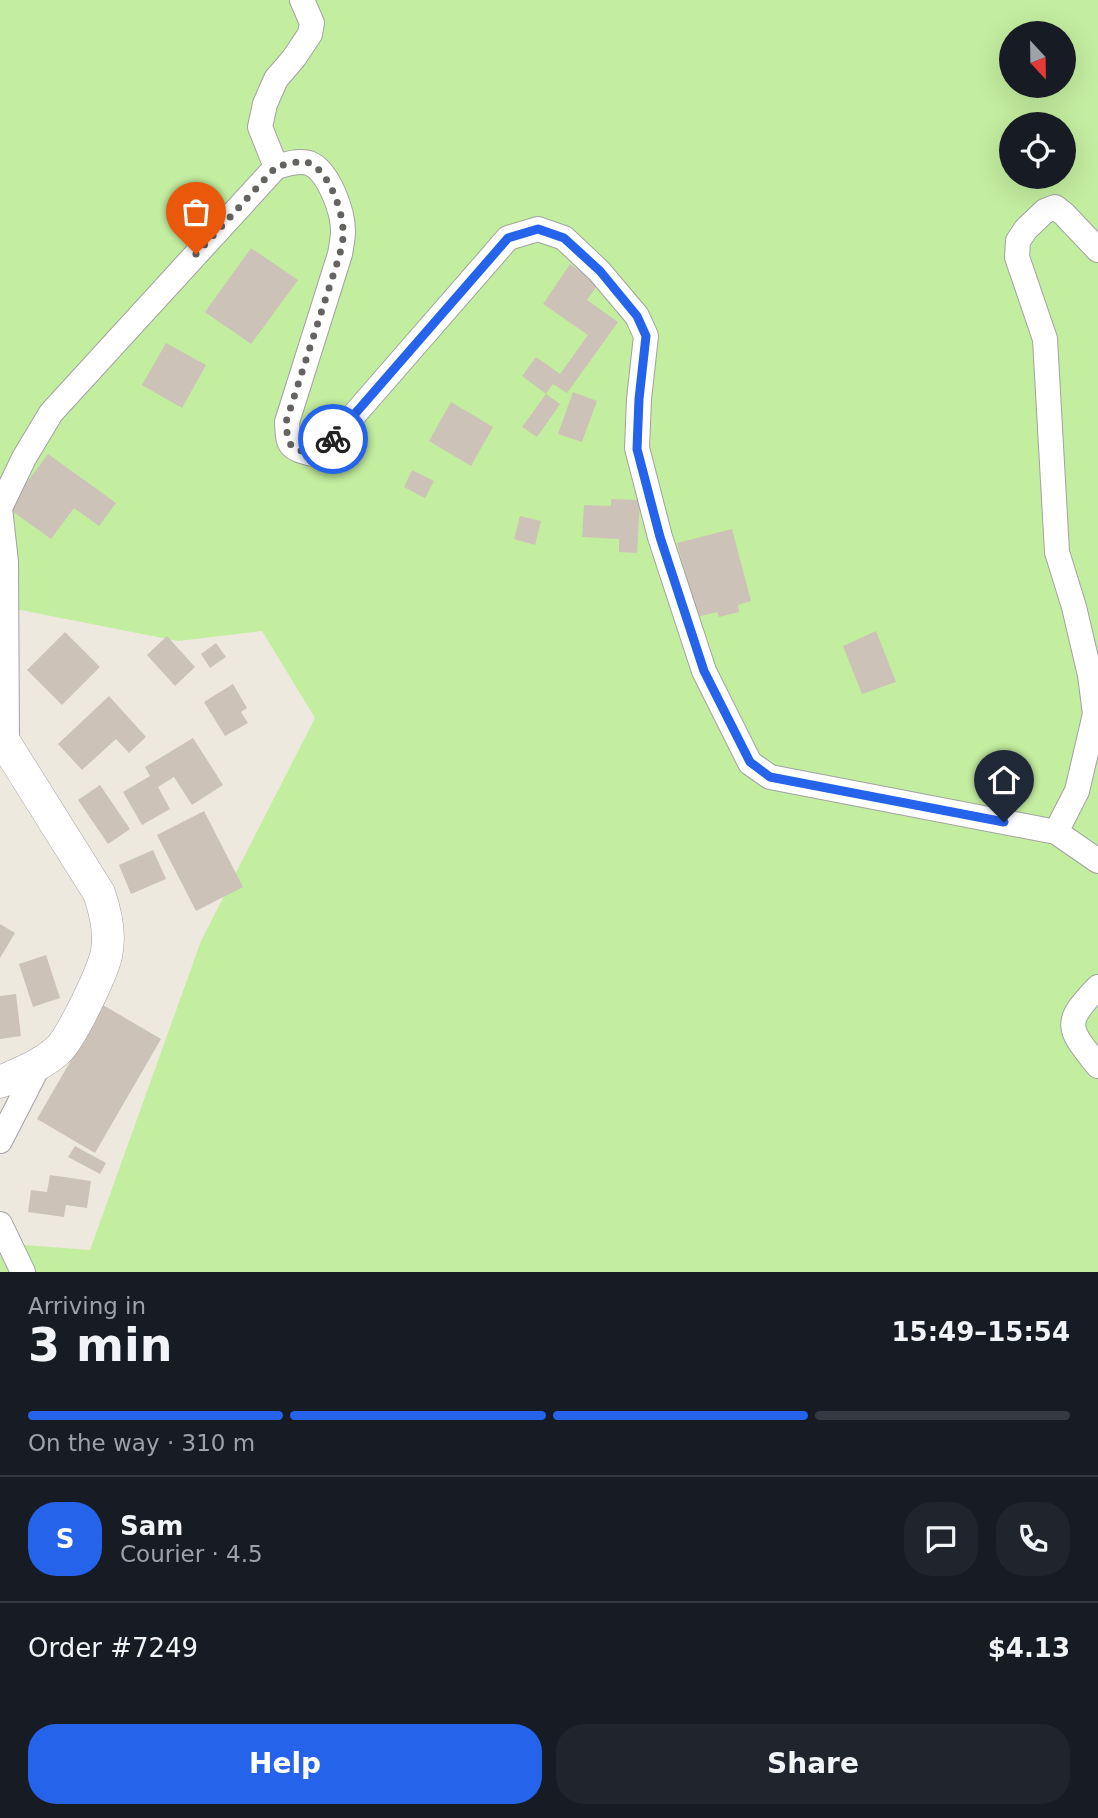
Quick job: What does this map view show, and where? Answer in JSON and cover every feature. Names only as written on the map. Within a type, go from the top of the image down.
[{"type":"street","points":[[276,167],[260,127],[265,104],[276,79],[310,34],[312,23],[302,0]]},
{"type":"street","points":[[0,1082],[39,1065],[60,1049],[83,1008],[106,955],[108,918],[99,893],[4,740],[6,562],[0,508],[24,458],[51,413],[276,167],[292,163],[309,163],[324,174],[334,194],[344,230],[340,254],[286,422],[288,442],[295,450],[313,454],[327,446],[508,238],[538,229],[564,238],[600,271],[625,299],[646,336],[637,449],[660,537],[704,671],[750,762],[770,777],[1056,832],[1098,861]]},
{"type":"street","points":[[1056,832],[1077,791],[1095,714],[1090,676],[1074,607],[1057,552],[1045,339],[1017,257],[1018,241],[1045,211],[1055,208],[1098,250]]},
{"type":"street","points":[[1096,1062],[1075,1037],[1073,1028],[1077,1009],[1098,987]]},
{"type":"street","points":[[0,1140],[39,1065]]},
{"type":"street","points":[[0,1224],[23,1272]]},
{"type":"green space","points":[[0,0],[1098,0],[1098,1272],[0,1272],[0,1243],[90,1250],[201,941],[315,718],[262,631],[178,641],[0,606]]},
{"type":"building","points":[[251,248],[298,280],[251,344],[205,312]]},
{"type":"building","points":[[570,264],[598,284],[587,300],[618,322],[567,393],[553,384],[546,394],[522,376],[536,357],[560,374],[588,335],[543,304]]},
{"type":"building","points":[[166,343],[206,365],[182,408],[142,385]]},
{"type":"building","points":[[573,392],[597,401],[582,442],[558,434]]},
{"type":"building","points":[[546,394],[560,404],[537,437],[522,427]]},
{"type":"building","points":[[451,402],[493,427],[471,466],[429,441]]},
{"type":"building","points":[[48,454],[116,503],[99,526],[74,508],[51,539],[8,508]]},
{"type":"building","points":[[412,470],[434,481],[425,498],[404,487]]},
{"type":"building","points":[[611,499],[640,500],[637,553],[619,552],[619,539],[582,537],[584,505],[611,506]]},
{"type":"building","points":[[520,516],[541,521],[535,545],[514,539]]},
{"type":"building","points":[[732,529],[751,601],[738,605],[739,612],[719,617],[717,612],[697,617],[677,543]]},
{"type":"building","points":[[876,631],[896,682],[862,694],[843,646]]},
{"type":"building","points":[[65,632],[100,667],[62,705],[27,670]]},
{"type":"building","points":[[167,636],[195,667],[175,686],[147,655]]},
{"type":"building","points":[[216,643],[226,657],[210,668],[201,654]]},
{"type":"building","points":[[233,684],[247,708],[241,712],[248,723],[225,736],[204,702]]},
{"type":"building","points":[[109,696],[146,737],[129,753],[116,739],[82,770],[58,744]]},
{"type":"building","points":[[193,738],[223,785],[192,805],[174,777],[158,787],[170,809],[142,825],[123,792],[150,776],[145,767]]},
{"type":"building","points":[[100,785],[130,829],[108,844],[78,800]]},
{"type":"building","points":[[204,811],[243,887],[196,911],[157,835]]},
{"type":"building","points":[[153,850],[166,879],[131,894],[119,865]]},
{"type":"building","points":[[0,924],[15,933],[0,958]]},
{"type":"building","points":[[46,955],[60,998],[33,1007],[19,964]]},
{"type":"building","points":[[16,994],[21,1036],[0,1039],[0,996]]},
{"type":"building","points":[[103,1005],[161,1039],[95,1153],[37,1119]]},
{"type":"building","points":[[75,1146],[106,1163],[100,1174],[68,1157]]},
{"type":"building","points":[[50,1175],[91,1181],[87,1208],[66,1205],[64,1217],[28,1212],[31,1190],[47,1192]]},
{"type":"way so far","points":[[196,254],[276,167],[309,163],[324,174],[334,194],[344,230],[340,254],[286,422],[288,442],[295,450],[313,454],[333,439]]},
{"type":"route","points":[[333,439],[508,238],[538,229],[564,238],[600,271],[625,299],[646,336],[637,449],[660,537],[704,671],[750,762],[770,777],[1004,822]]}]
